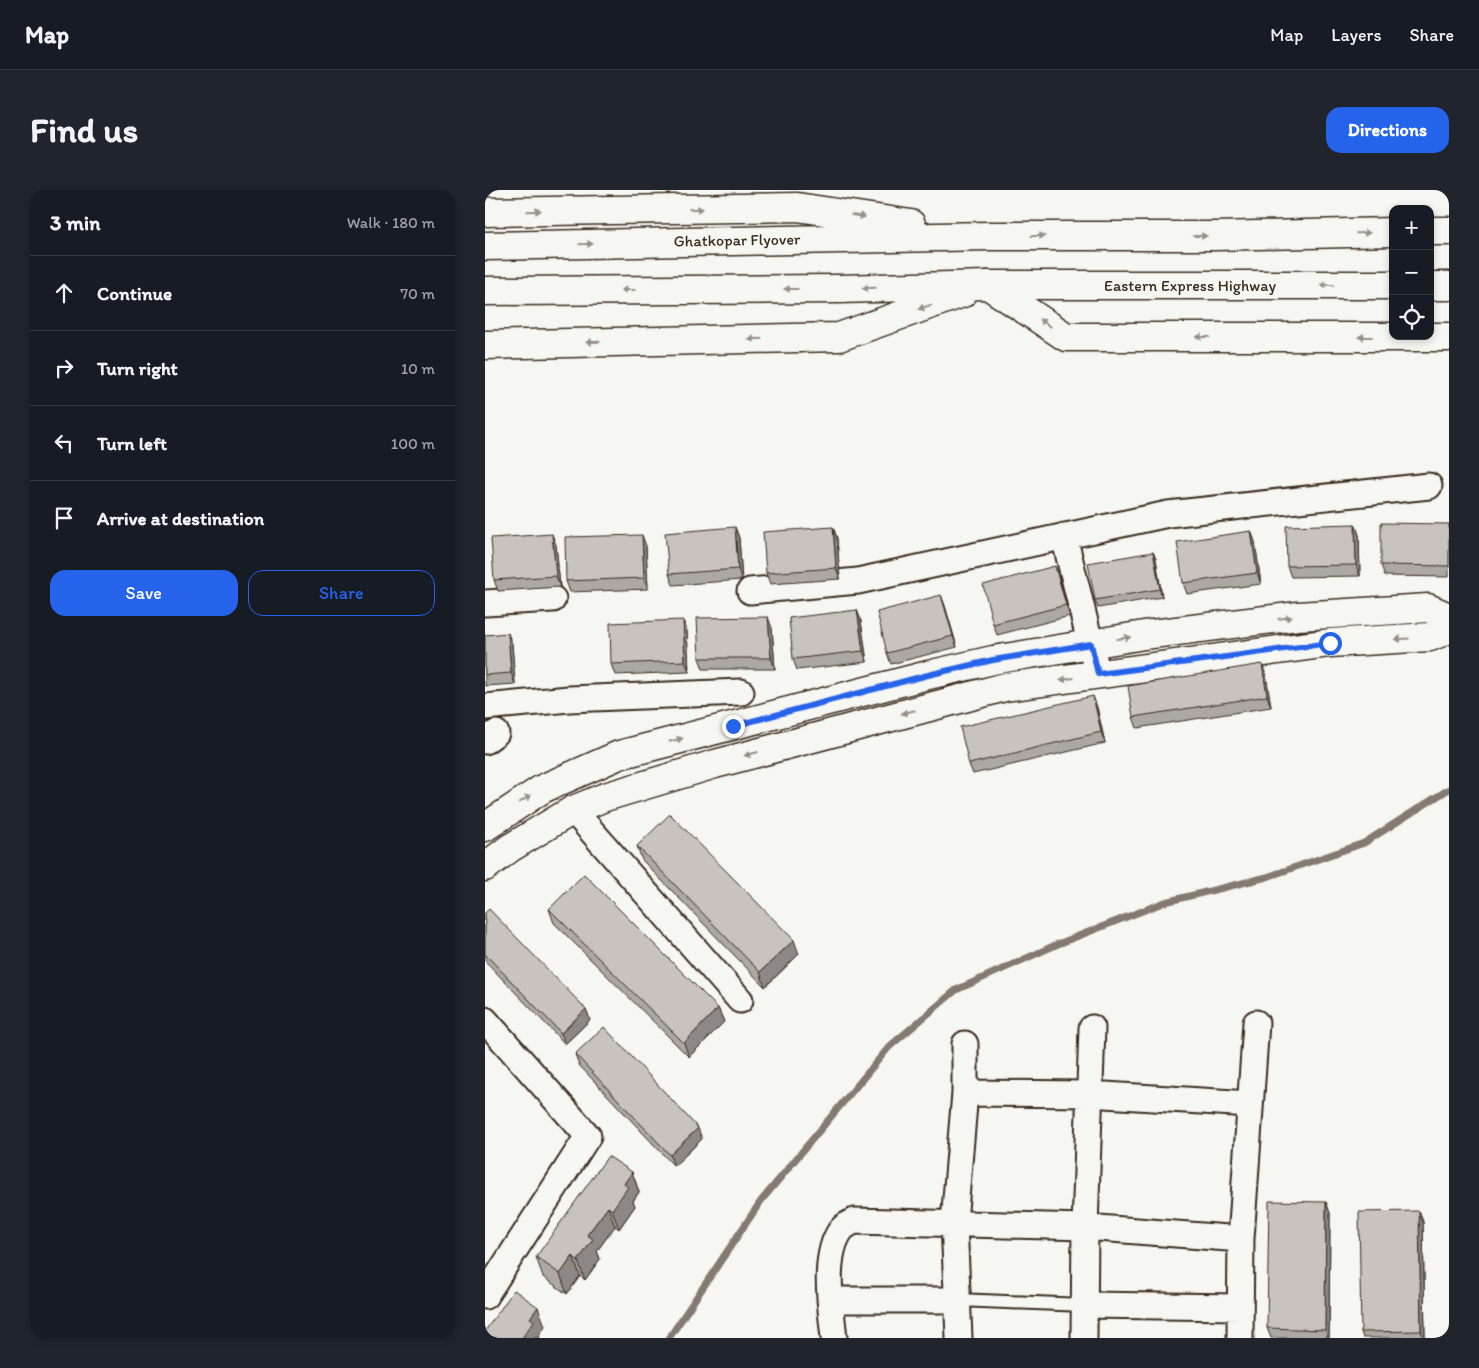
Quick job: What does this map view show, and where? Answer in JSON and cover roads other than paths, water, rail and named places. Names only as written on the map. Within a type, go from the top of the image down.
[{"type":"main road","points":[[485,212],[797,207],[989,236],[1216,236],[1389,232]]},
{"type":"main road","points":[[1434,231],[1449,231]]},
{"type":"main road","name":"Ghatkopar Flyover","points":[[485,246],[989,236]]},
{"type":"main road","points":[[485,345],[839,337],[988,285]]},
{"type":"main road","points":[[485,290],[839,289],[988,285],[1066,337],[1449,337]]},
{"type":"main road","name":"Eastern Express Highway","points":[[988,285],[1389,286]]},
{"type":"main road","points":[[1434,286],[1449,286]]},
{"type":"main road","points":[[485,827],[542,790],[619,755],[993,660],[1144,635],[1298,616],[1428,608],[1449,617]]},
{"type":"main road","points":[[485,867],[510,848],[573,810],[605,797],[663,779],[1005,687],[1330,643],[1430,637],[1449,629]]},
{"type":"street","points":[[750,591],[858,581],[1168,514],[1429,486]]},
{"type":"street","points":[[1064,536],[1098,674]]},
{"type":"street","points":[[485,603],[553,600]]},
{"type":"street","points":[[485,707],[569,699],[741,692]]},
{"type":"street","points":[[573,810],[740,1000]]},
{"type":"street","points":[[485,1020],[588,1136],[485,1296]]},
{"type":"street","points":[[1240,1338],[1241,1239],[1256,1023]]},
{"type":"street","points":[[1084,1338],[1085,1227],[1092,1028]]},
{"type":"street","points":[[959,1338],[954,1222],[965,1094],[965,1044]]},
{"type":"street","points":[[965,1094],[1089,1094],[1250,1104]]},
{"type":"street","points":[[834,1338],[830,1300],[831,1262],[835,1243],[842,1228],[854,1221],[954,1222],[1085,1227],[1241,1239]]},
{"type":"street","points":[[830,1300],[957,1300]]},
{"type":"street","points":[[1084,1305],[1241,1307]]},
{"type":"lane","points":[[957,1300],[1084,1305]]},
{"type":"waterway","points":[[669,1338],[761,1201],[889,1047],[956,990],[1058,944],[1165,902],[1267,877],[1364,843],[1449,789]]}]
